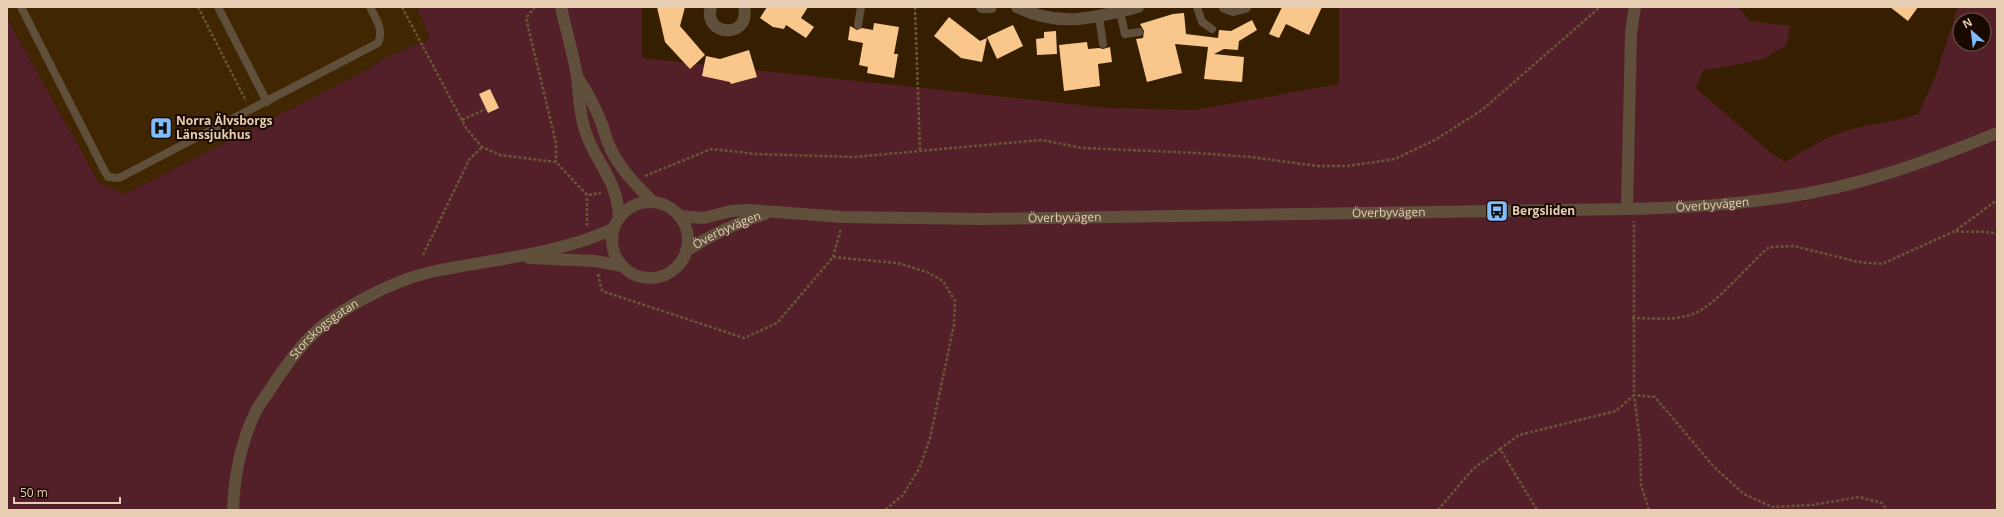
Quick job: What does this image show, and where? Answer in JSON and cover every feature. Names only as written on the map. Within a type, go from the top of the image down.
[{"type":"street","points":[[561,7],[576,75],[584,129],[615,190],[618,202],[619,217]]},
{"type":"street","points":[[711,7],[710,16],[712,22],[716,26],[726,31],[741,25],[745,14],[744,7]]},
{"type":"street","points":[[982,7],[991,7]]},
{"type":"street","points":[[1017,7],[1030,14],[1049,19],[1072,20],[1099,17],[1138,7]]},
{"type":"street","points":[[1225,7],[1233,10],[1245,7]]},
{"type":"street","points":[[1630,209],[1631,33],[1635,7]]},
{"type":"street","points":[[576,75],[593,103],[602,123],[608,143],[616,159],[633,181],[653,202]]},
{"type":"street","name":"Överbyvägen","points":[[680,216],[704,218],[731,211],[749,210],[770,213],[844,217],[982,219],[1630,209],[1728,204],[1786,197],[1862,181],[1947,154],[1997,133]]},
{"type":"street","points":[[516,257],[595,262],[622,266],[636,275],[654,277],[662,275],[677,266],[686,251],[687,233],[680,216],[668,206],[653,202],[645,202],[631,207],[619,217],[613,229],[612,237],[614,252],[622,266]]},
{"type":"street","name":"Överbyvägen","points":[[686,251],[713,234],[741,222],[770,213]]},
{"type":"street","points":[[516,257],[590,240],[613,229]]},
{"type":"street","name":"Storskogsgatan","points":[[233,510],[233,489],[243,448],[255,413],[283,369],[308,338],[338,315],[380,290],[430,272],[516,257]]},
{"type":"lane","points":[[21,7],[108,177],[119,178],[378,43],[381,36],[381,30],[370,7]]},
{"type":"lane","points":[[218,7],[267,102]]},
{"type":"lane","points":[[858,25],[861,7]]},
{"type":"lane","points":[[1196,7],[1202,22],[1212,30]]},
{"type":"lane","points":[[1120,12],[1125,34],[1139,32]]},
{"type":"lane","points":[[1099,17],[1103,44]]},
{"type":"path","points":[[198,7],[251,110]]},
{"type":"path","points":[[402,7],[462,120],[482,147],[500,155],[556,162],[587,195],[586,224],[590,240]]},
{"type":"path","points":[[535,7],[526,18],[556,143],[556,162]]},
{"type":"path","points":[[915,7],[920,151]]},
{"type":"path","points":[[633,181],[711,149],[757,154],[854,156],[1041,140],[1083,148],[1212,154],[1318,166],[1369,164],[1395,159],[1435,140],[1482,110],[1600,7]]},
{"type":"path","points":[[462,120],[486,109]]},
{"type":"path","points":[[423,255],[470,160],[482,147]]},
{"type":"path","points":[[587,195],[615,190]]},
{"type":"path","points":[[1632,318],[1672,319],[1695,314],[1712,303],[1769,247],[1794,246],[1858,262],[1882,264],[1955,231],[1997,200]]},
{"type":"path","points":[[1630,209],[1632,318],[1635,356],[1634,395],[1640,441],[1641,485],[1649,510]]},
{"type":"path","points":[[595,262],[602,291],[744,338],[777,323],[834,257],[844,217]]},
{"type":"path","points":[[1955,231],[1969,233],[1988,231],[1997,234]]},
{"type":"path","points":[[834,257],[897,263],[927,272],[943,281],[955,301],[954,325],[930,438],[920,467],[904,495],[885,510]]},
{"type":"path","points":[[1438,510],[1473,469],[1519,435],[1616,410],[1634,395],[1654,397],[1714,467],[1744,494],[1772,507],[1812,506],[1859,497],[1882,503],[1887,510]]},
{"type":"path","points":[[1500,449],[1537,510]]},
{"type":"shaded area","name":"Norra Älvsborgs Länssjukhus","points":[[7,7],[417,7],[430,39],[386,57],[359,74],[125,194],[99,183],[7,18]]},
{"type":"shaded area","points":[[417,7],[642,7],[642,58],[1109,108],[1195,110],[1339,84],[1339,7],[1738,7],[1750,21],[1791,26],[1786,45],[1764,59],[1703,71],[1696,88],[1771,153],[1785,162],[1834,135],[1860,127],[1902,119],[1918,114],[1935,78],[1952,26],[1952,52],[1992,52],[1992,12],[1956,12],[1958,7],[1997,7],[1997,510],[7,510],[7,18],[99,183],[125,194],[359,74],[386,57],[430,39]]},
{"type":"building","points":[[657,7],[685,7],[680,26],[705,55],[690,69],[665,42]]},
{"type":"building","points":[[767,7],[808,7],[801,18],[814,27],[806,38],[786,25],[784,29],[773,27],[760,18]]},
{"type":"building","points":[[1282,7],[1322,7],[1309,35],[1286,24],[1279,38],[1269,34]]},
{"type":"building","points":[[1890,7],[1918,7],[1908,21]]},
{"type":"building","points":[[1184,13],[1186,34],[1218,38],[1219,30],[1231,31],[1252,20],[1257,30],[1239,41],[1238,50],[1224,49],[1214,54],[1244,57],[1242,82],[1204,79],[1208,47],[1175,44],[1182,73],[1147,82],[1136,39],[1143,38],[1144,31],[1140,24],[1173,14]]},
{"type":"building","points":[[949,17],[980,41],[987,38],[982,62],[961,58],[934,36]]},
{"type":"building","points":[[874,23],[899,27],[894,54],[898,54],[894,78],[867,73],[868,67],[859,65],[863,43],[848,40],[850,26],[857,30],[862,28],[873,30]]},
{"type":"building","points":[[1013,25],[1023,46],[997,59],[987,37]]},
{"type":"building","points":[[1056,31],[1057,54],[1037,55],[1036,39],[1044,38],[1044,32]]},
{"type":"building","points":[[1087,42],[1088,49],[1103,49],[1110,47],[1112,62],[1098,64],[1100,86],[1064,91],[1059,45]]},
{"type":"building","points":[[749,50],[757,77],[731,84],[730,82],[702,76],[706,56],[720,59]]},
{"type":"building","points":[[490,89],[499,108],[488,113],[479,94]]},
{"type":"place","name":"Norra Älvsborgs Länssjukhus","points":[[161,128]]},
{"type":"place","name":"Bergsliden","points":[[1497,211]]}]
